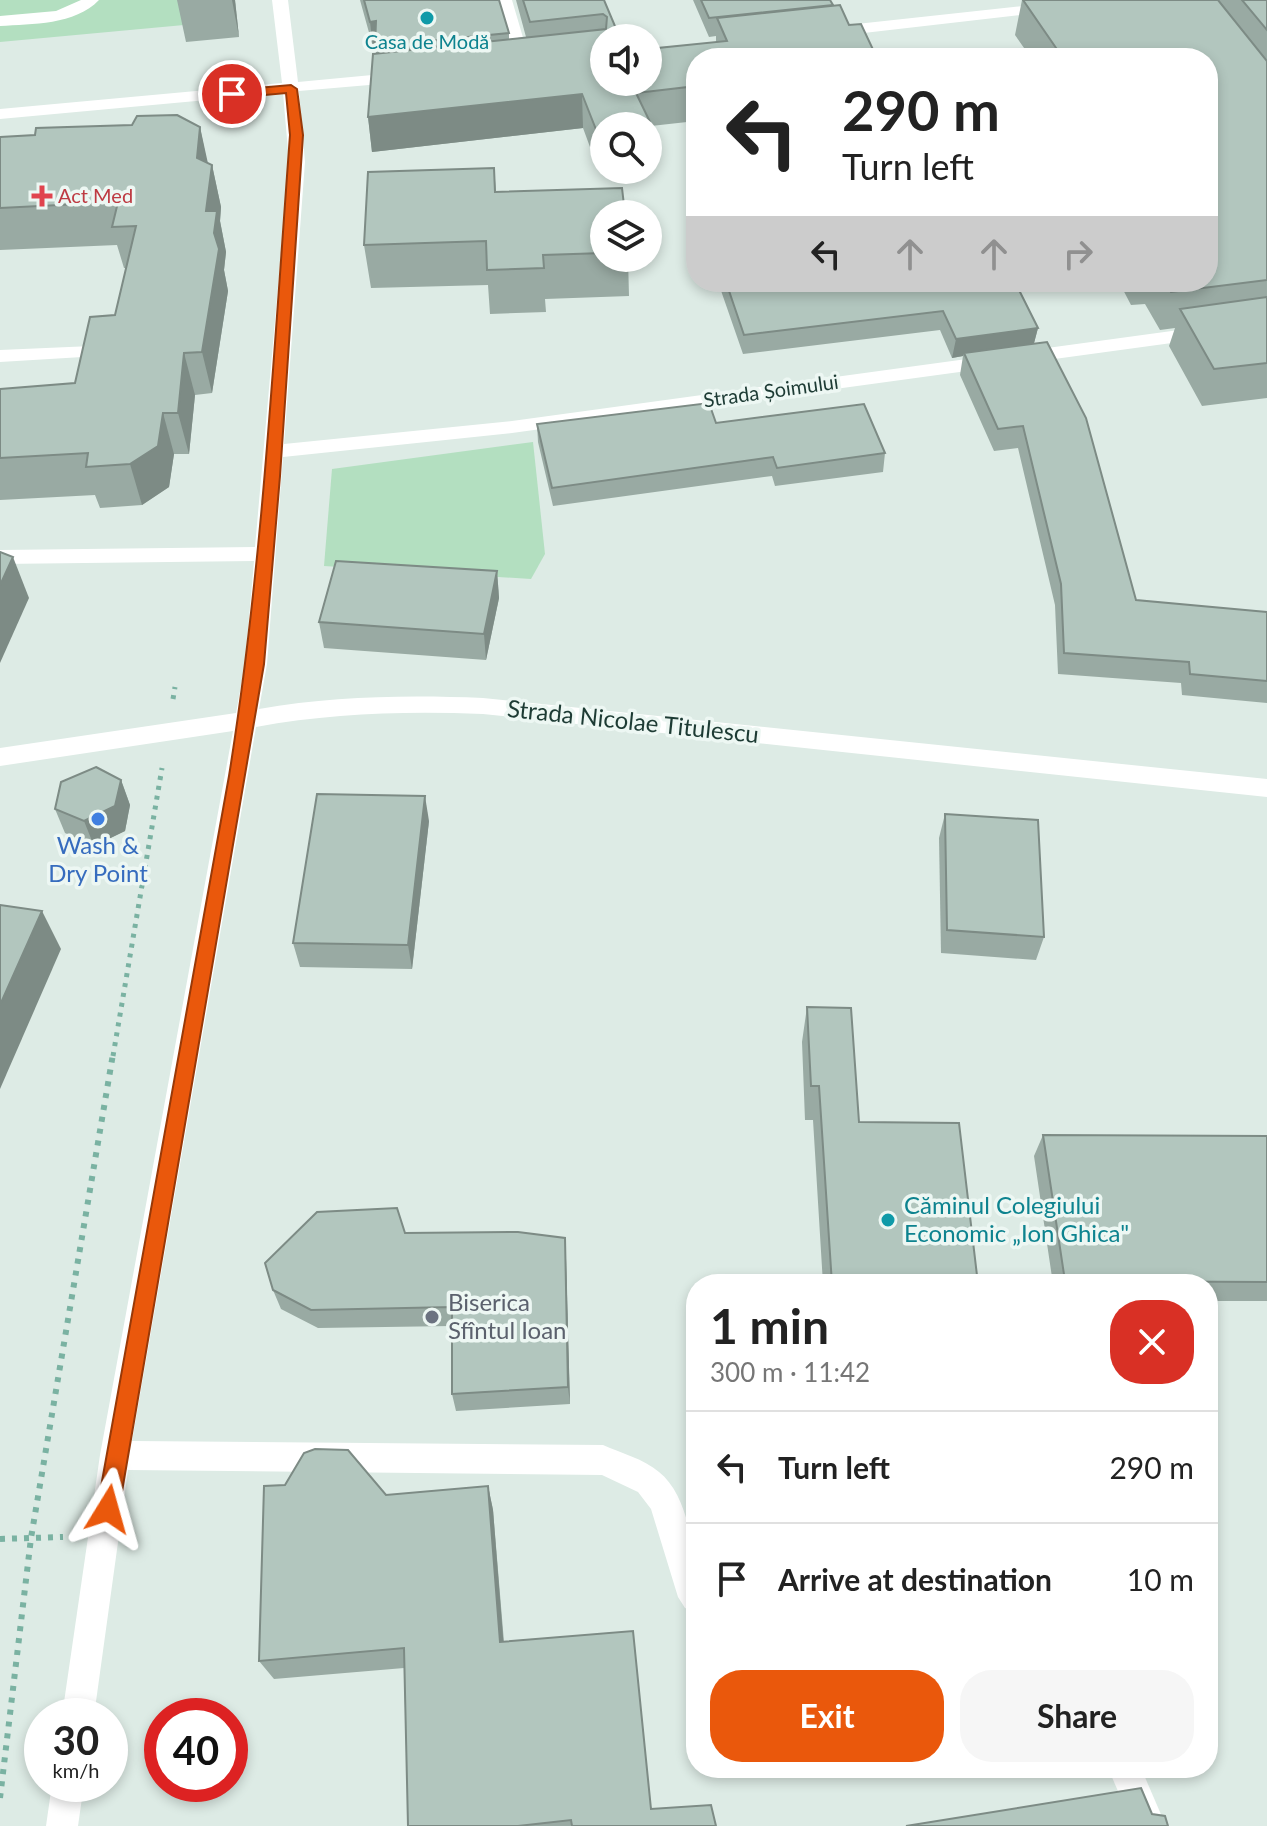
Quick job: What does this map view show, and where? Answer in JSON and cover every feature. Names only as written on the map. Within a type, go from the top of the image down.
[{"type":"street","points":[[0,21],[50,17],[79,10],[91,0]]},
{"type":"street","points":[[81,1698],[115,1455],[256,664],[297,162],[280,0]]},
{"type":"street","points":[[504,0],[523,65]]},
{"type":"street","points":[[807,34],[1060,7]]},
{"type":"street","points":[[0,114],[418,76]]},
{"type":"street","name":"Strada Șoimului","points":[[275,451],[512,427],[1267,324]]},
{"type":"street","points":[[0,356],[92,352]]},
{"type":"street","points":[[0,557],[266,554]]},
{"type":"street","name":"Strada Nicolae Titulescu","points":[[0,757],[168,734],[319,707],[406,703],[483,706],[1267,788]]},
{"type":"street","points":[[115,1455],[603,1460],[652,1485],[675,1529],[686,1578]]},
{"type":"street","points":[[1128,1778],[1150,1826]]},
{"type":"street","points":[[62,1826],[65,1802]]},
{"type":"path","points":[[0,1798],[31,1538],[175,687]]},
{"type":"path","points":[[0,1539],[104,1536]]},
{"type":"green space","points":[[0,0],[182,0],[184,25],[0,42]]},
{"type":"green space","points":[[533,442],[545,554],[531,579],[324,566],[332,469]]},
{"type":"building","name":"Casa de Modă","points":[[364,0],[499,0],[509,33],[375,46],[376,21],[370,22]]},
{"type":"building","points":[[523,0],[604,0],[614,24],[606,24],[607,17],[603,14],[530,22]]},
{"type":"building","points":[[701,0],[830,0],[833,5],[709,18]]},
{"type":"building","points":[[1023,0],[1218,0],[1267,61],[1267,280],[1218,286],[1218,48],[1056,48]]},
{"type":"building","points":[[1242,0],[1267,0],[1267,30]]},
{"type":"building","points":[[840,5],[849,25],[861,24],[872,48],[686,48],[686,87],[662,90],[662,48],[727,41],[717,18]]},
{"type":"building","points":[[590,31],[590,96],[637,96],[645,112],[590,114],[582,94],[368,117],[373,54]]},
{"type":"building","points":[[177,115],[200,127],[197,158],[212,165],[206,211],[217,211],[214,233],[219,249],[202,352],[184,353],[178,413],[163,413],[158,446],[130,464],[86,467],[88,453],[0,458],[0,389],[75,383],[90,317],[115,315],[136,226],[112,227],[118,202],[0,208],[0,137],[35,135],[36,128],[132,125],[137,116]]},
{"type":"building","points":[[494,168],[495,192],[622,188],[623,200],[590,200],[590,253],[543,255],[544,268],[487,270],[486,241],[364,245],[368,172]]},
{"type":"building","points":[[729,292],[1020,292],[1038,328],[956,339],[943,311],[744,335]]},
{"type":"building","points":[[1267,297],[1267,363],[1214,369],[1180,309]]},
{"type":"building","points":[[1047,342],[1086,418],[1136,600],[1267,612],[1267,681],[1190,674],[1189,662],[1064,653],[1061,584],[1023,426],[998,429],[964,353]]},
{"type":"building","points":[[709,403],[716,423],[864,404],[885,453],[777,468],[773,457],[552,488],[537,424]]},
{"type":"building","points":[[0,552],[13,557],[0,585]]},
{"type":"building","points":[[336,561],[497,571],[484,634],[319,622]]},
{"type":"building","points":[[96,767],[121,780],[115,806],[84,821],[55,809],[61,782]]},
{"type":"building","points":[[317,794],[425,796],[408,945],[293,943]]},
{"type":"building","points":[[945,814],[1038,820],[1044,937],[947,930]]},
{"type":"building","points":[[0,905],[42,911],[0,1005]]},
{"type":"building","points":[[807,1007],[851,1008],[859,1122],[959,1123],[977,1274],[831,1274],[819,1086],[811,1086]]},
{"type":"building","points":[[1043,1135],[1267,1136],[1267,1282],[1218,1282],[1218,1274],[1064,1274]]},
{"type":"building","name":"Biserica Sfîntul Ioan","points":[[397,1208],[405,1233],[518,1232],[565,1238],[568,1387],[452,1394],[452,1307],[311,1310],[273,1290],[265,1263],[317,1212]]},
{"type":"building","points":[[315,1449],[348,1450],[386,1495],[488,1486],[500,1642],[633,1631],[651,1809],[711,1805],[716,1826],[572,1826],[571,1820],[518,1826],[408,1826],[404,1648],[259,1661],[264,1486],[285,1485],[304,1453]]},
{"type":"building","points":[[1141,1788],[1152,1814],[1165,1816],[1168,1826],[906,1826]]},
{"type":"place","name":"Casa de Modă","points":[[427,18]]},
{"type":"place","name":"Act Med","points":[[42,196]]},
{"type":"place","name":"Wash & Dry Point","points":[[98,819]]},
{"type":"place","name":"Căminul Colegiului Economic „Ion Ghica\"","points":[[888,1220]]},
{"type":"place","name":"Biserica Sfîntul Ioan","points":[[432,1317]]},
{"type":"route","points":[[108,1509],[115,1455],[256,664],[273,476],[297,162],[296,135],[291,89],[232,94]]}]
